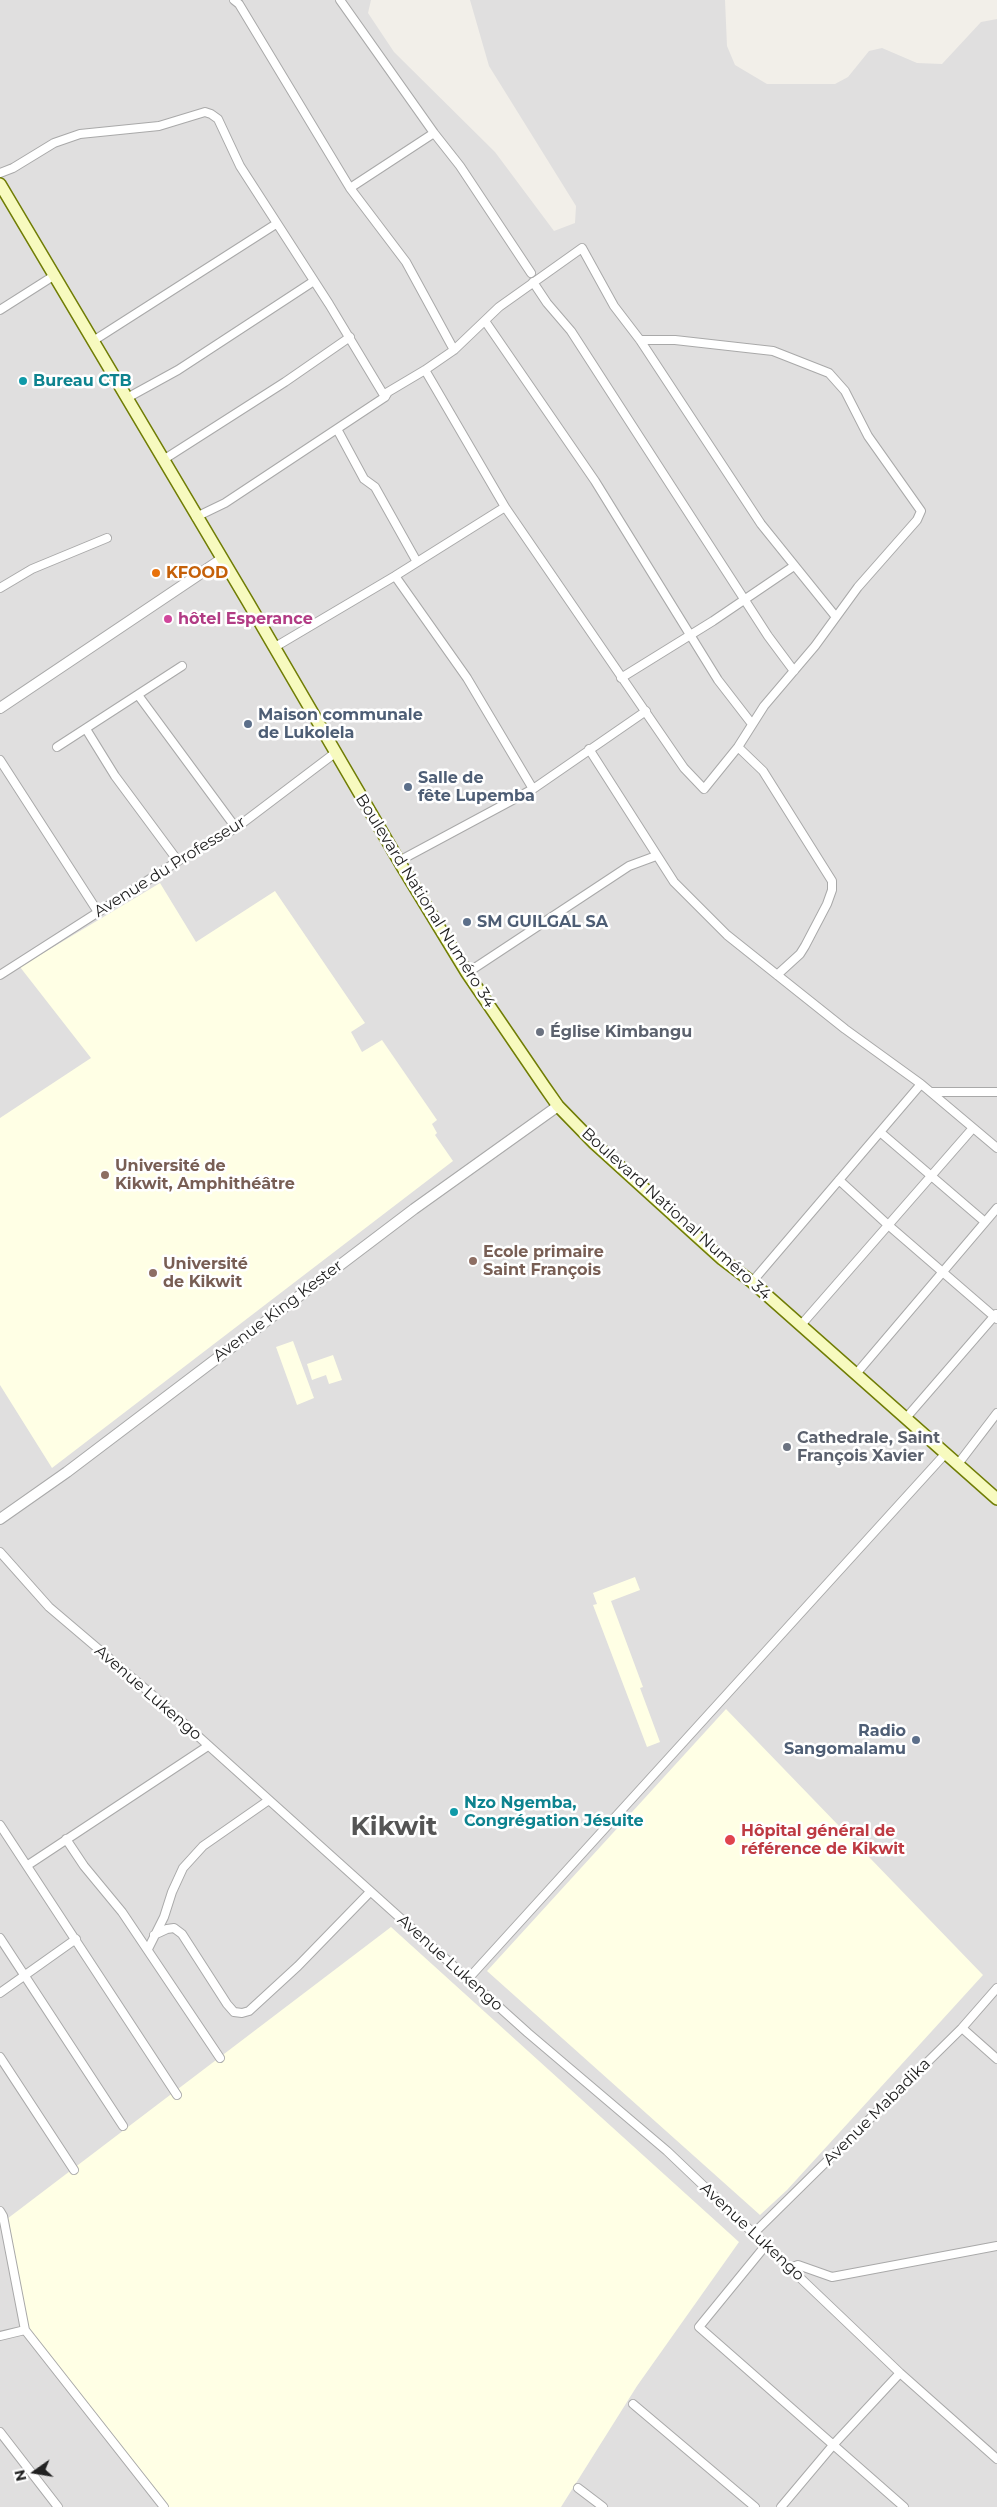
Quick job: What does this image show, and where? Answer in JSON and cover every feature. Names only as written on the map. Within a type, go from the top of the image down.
[{"type":"main road","name":"Boulevard National Numéro 34","points":[[0,184],[275,647],[399,861],[467,973],[558,1106],[594,1143],[722,1259],[752,1282],[997,1499]]},
{"type":"street","points":[[340,0],[434,133],[460,166],[531,273]]},
{"type":"street","points":[[239,1],[350,188],[406,262],[454,350]]},
{"type":"street","points":[[0,172],[13,168],[54,143],[80,134],[159,126],[205,112],[218,119],[240,166],[350,337],[385,397]]},
{"type":"street","points":[[350,188],[434,133]]},
{"type":"street","points":[[93,341],[276,224]]},
{"type":"street","points":[[196,516],[225,504],[385,397],[388,392],[454,350],[499,307],[582,248],[614,306],[640,340],[761,524],[836,618]]},
{"type":"street","points":[[0,310],[55,275]]},
{"type":"street","points":[[127,398],[178,370],[314,281]]},
{"type":"street","points":[[533,282],[571,331],[768,636],[794,671]]},
{"type":"street","points":[[484,321],[595,481],[718,680],[752,724]]},
{"type":"street","points":[[163,460],[261,398],[350,337]]},
{"type":"street","points":[[425,370],[506,507],[620,678],[646,711],[684,768],[704,789],[738,747],[764,706],[836,618],[858,587],[917,520],[921,511],[868,436],[845,391],[829,374],[773,351],[675,340],[640,340]]},
{"type":"street","points":[[337,429],[364,479],[375,487],[416,562]]},
{"type":"street","points":[[275,647],[506,507]]},
{"type":"street","points":[[0,588],[32,569],[108,538]]},
{"type":"street","points":[[0,708],[222,559]]},
{"type":"street","points":[[620,678],[691,635],[794,566]]},
{"type":"street","points":[[395,576],[467,678],[533,789]]},
{"type":"street","points":[[57,747],[182,666]]},
{"type":"street","points":[[138,694],[236,828]]},
{"type":"street","points":[[399,861],[533,789],[646,711]]},
{"type":"street","points":[[86,729],[115,776],[178,861]]},
{"type":"street","points":[[738,747],[763,771],[832,881],[832,890],[827,904],[805,946],[800,954],[777,975]]},
{"type":"street","points":[[589,749],[674,882],[727,935],[845,1029],[921,1084],[997,1148]]},
{"type":"street","name":"Avenue du Professeur","points":[[0,975],[178,861],[236,828],[335,753]]},
{"type":"street","points":[[0,760],[98,912]]},
{"type":"street","points":[[467,973],[629,866],[656,856]]},
{"type":"street","points":[[752,1282],[921,1084]]},
{"type":"street","points":[[931,1092],[997,1092]]},
{"type":"street","name":"Avenue King Kester","points":[[0,1519],[67,1472],[414,1209],[558,1106]]},
{"type":"street","points":[[800,1325],[973,1128]]},
{"type":"street","points":[[880,1132],[985,1222]]},
{"type":"street","points":[[839,1180],[942,1272],[996,1316],[906,1418]]},
{"type":"street","points":[[856,1374],[997,1208]]},
{"type":"street","points":[[958,1464],[997,1413]]},
{"type":"street","points":[[468,1979],[946,1453]]},
{"type":"street","name":"Avenue Lukengo","points":[[0,1552],[49,1607],[269,1800],[468,1979],[667,2151],[900,2373],[997,2459]]},
{"type":"street","points":[[28,1865],[208,1746]]},
{"type":"street","points":[[148,1949],[184,1868],[203,1846],[269,1800]]},
{"type":"street","points":[[0,1826],[28,1865],[177,2095]]},
{"type":"street","points":[[66,1839],[84,1866],[122,1912],[220,2058]]},
{"type":"street","points":[[154,1935],[174,1928],[182,1934],[227,2004],[234,2012],[242,2013],[249,2011],[298,1966],[370,1892]]},
{"type":"street","points":[[0,1938],[123,2126]]},
{"type":"street","points":[[0,1993],[76,1939]]},
{"type":"street","name":"Avenue Mabadika","points":[[754,2233],[962,2028],[997,1988]]},
{"type":"street","points":[[962,2028],[997,2059]]},
{"type":"street","points":[[0,2057],[74,2170]]},
{"type":"street","points":[[0,2211],[3,2216],[25,2330],[164,2507]]},
{"type":"street","points":[[766,2245],[698,2327],[904,2507]]},
{"type":"street","points":[[790,2268],[798,2265],[832,2277],[997,2246]]},
{"type":"street","points":[[0,2336],[25,2330]]},
{"type":"street","points":[[781,2507],[834,2444],[900,2373]]},
{"type":"street","points":[[633,2404],[755,2507]]},
{"type":"street","points":[[0,2432],[58,2507]]},
{"type":"street","points":[[578,2488],[603,2507]]},
{"type":"shaded area","points":[[0,0],[371,0],[368,13],[394,52],[495,152],[554,231],[575,223],[576,206],[489,66],[470,0],[725,0],[727,46],[735,65],[767,84],[835,84],[848,77],[869,51],[882,48],[917,63],[942,64],[981,22],[997,19],[997,2507],[0,2507]]},
{"type":"shaded area","name":"Université de Kikwit","points":[[160,883],[196,942],[275,891],[365,1023],[351,1032],[362,1052],[382,1040],[437,1120],[432,1124],[437,1133],[435,1135],[453,1161],[52,1468],[0,1385],[0,1118],[91,1058],[20,967]]},
{"type":"shaded area","points":[[293,1341],[314,1398],[297,1405],[276,1347]]},
{"type":"shaded area","points":[[333,1355],[342,1380],[329,1384],[326,1375],[312,1380],[307,1364]]},
{"type":"shaded area","points":[[635,1577],[640,1590],[611,1601],[643,1687],[640,1688],[660,1742],[647,1747],[593,1605],[597,1604],[593,1593]]},
{"type":"shaded area","name":"Hôpital général de référence de Kikwit","points":[[726,1709],[983,1975],[787,2190],[760,2215],[487,1971]]},
{"type":"shaded area","points":[[391,1927],[739,2242],[637,2386],[561,2507],[162,2507],[26,2327],[3,2222]]},
{"type":"place","name":"Bureau CTB","points":[[23,381]]},
{"type":"place","name":"KFOOD","points":[[156,573]]},
{"type":"place","name":"hôtel Esperance","points":[[168,619]]},
{"type":"place","name":"Maison communale de Lukolela","points":[[248,724]]},
{"type":"place","name":"Salle de fête Lupemba","points":[[408,787]]},
{"type":"place","name":"SM GUILGAL SA","points":[[467,922]]},
{"type":"place","name":"Église Kimbangu","points":[[540,1032]]},
{"type":"place","name":"Université de Kikwit, Amphithéâtre","points":[[105,1175]]},
{"type":"place","name":"Ecole primaire Saint François","points":[[473,1261]]},
{"type":"place","name":"Université de Kikwit","points":[[153,1273]]},
{"type":"place","name":"Cathedrale, Saint François Xavier","points":[[787,1447]]},
{"type":"place","name":"Radio Sangomalamu","points":[[916,1740]]},
{"type":"place","name":"Nzo Ngemba, Congrégation Jésuite","points":[[454,1812]]},
{"type":"place","name":"Hôpital général de référence de Kikwit","points":[[730,1840]]},
{"type":"district","name":"Kikwit","points":[[394,1827]]}]
